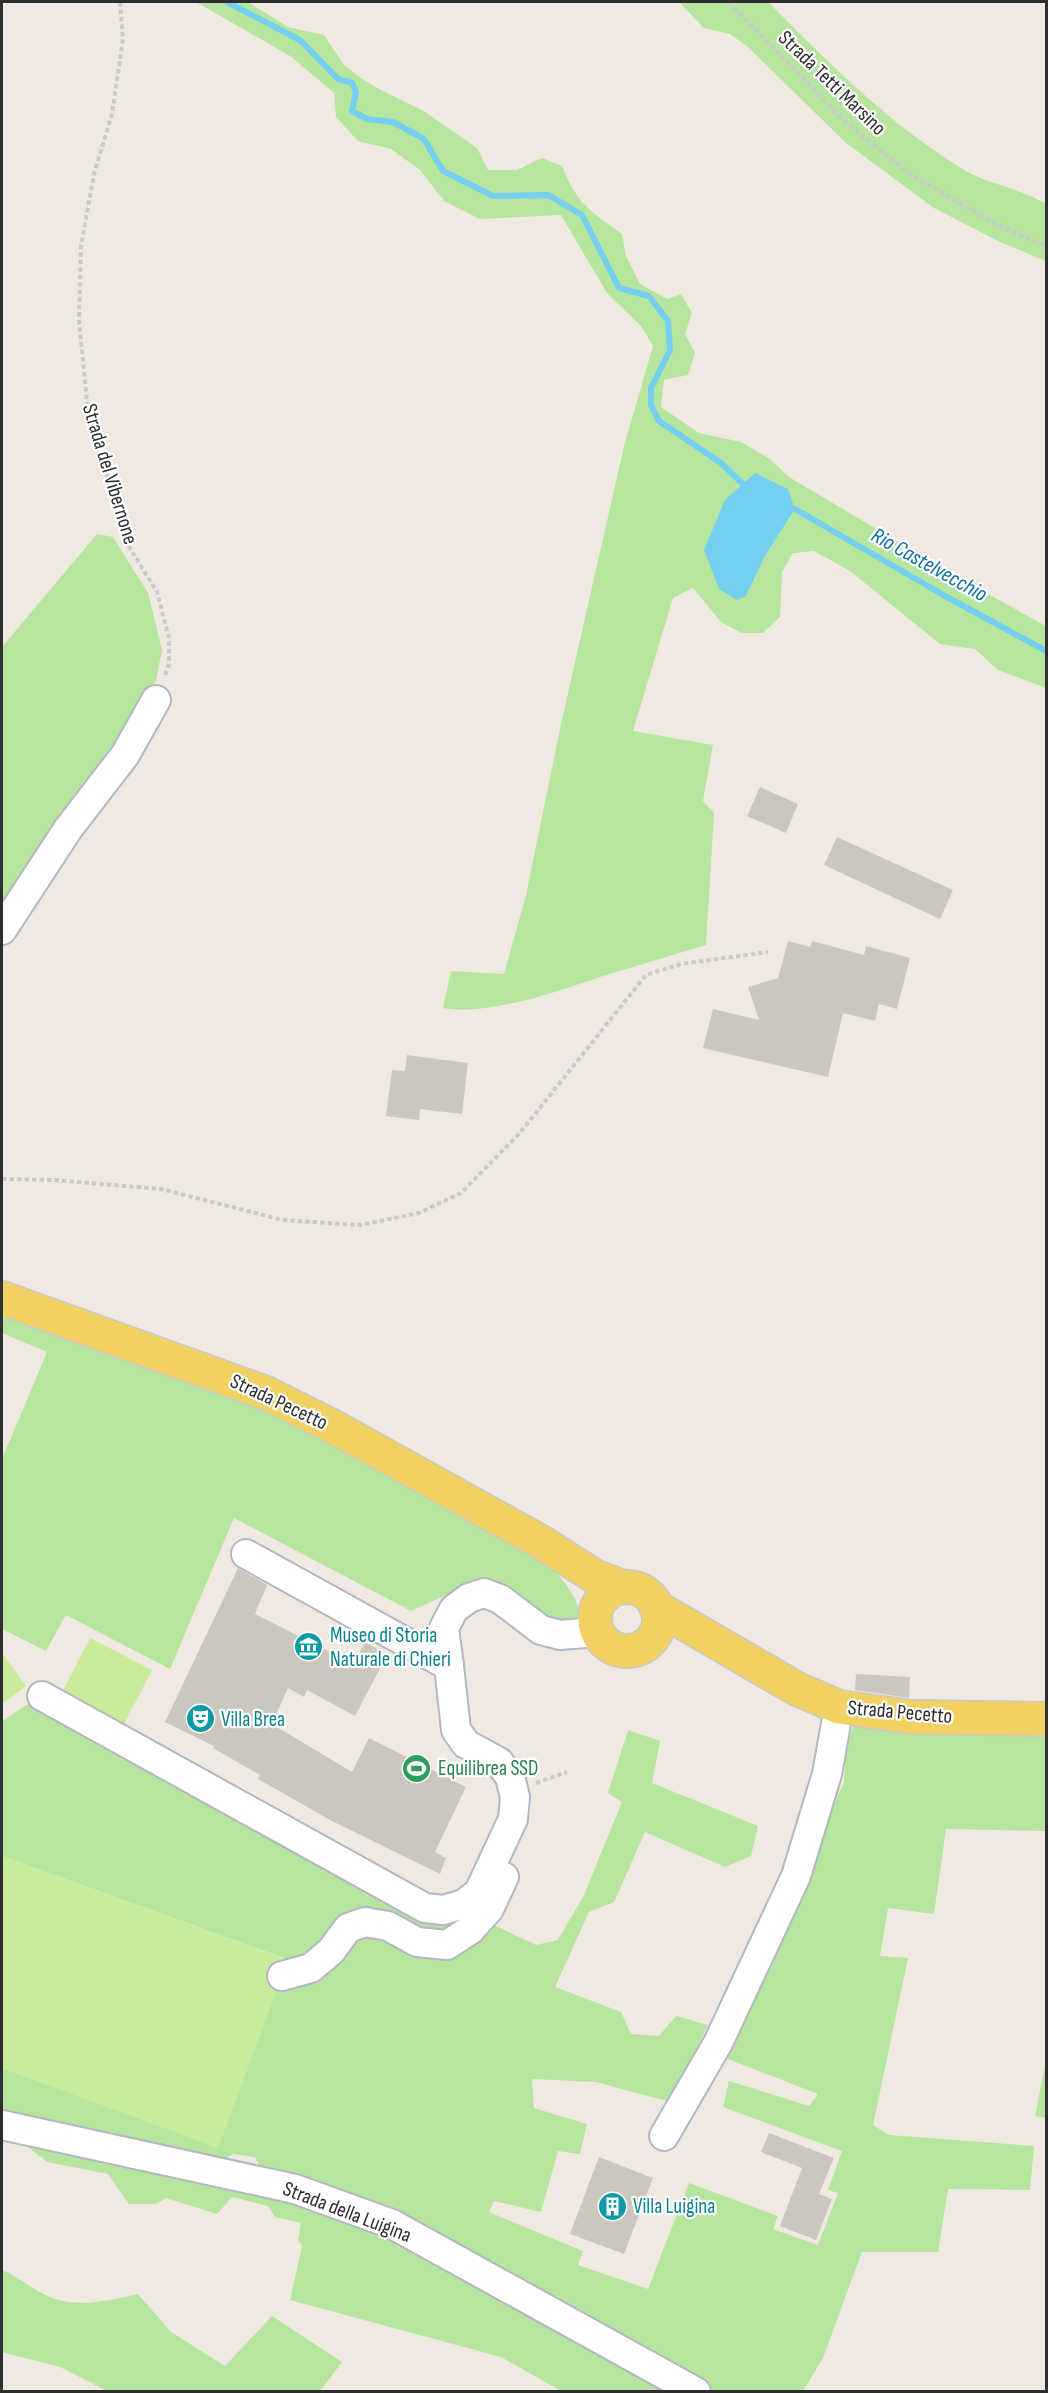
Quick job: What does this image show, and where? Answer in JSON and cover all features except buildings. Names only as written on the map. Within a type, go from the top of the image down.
[{"type":"main road","name":"Strada Pecetto","points":[[2,1298],[266,1393],[332,1426],[541,1542],[594,1576],[643,1592],[656,1607],[797,1689],[839,1707],[912,1717],[1047,1719]]},
{"type":"main road","name":"Strada Pecetto","points":[[541,1542],[573,1578],[602,1640],[619,1651],[639,1649],[648,1644],[676,1640],[731,1651]]},
{"type":"main road","points":[[596,1623],[598,1604],[613,1590],[623,1587]]},
{"type":"main road","points":[[648,1644],[658,1627],[656,1607]]},
{"type":"street","points":[[2,930],[68,829],[126,755],[156,700]]},
{"type":"street","points":[[246,1554],[449,1666]]},
{"type":"street","points":[[42,1696],[425,1908],[443,1910],[464,1904],[479,1892],[513,1819],[514,1792],[510,1777],[499,1762],[466,1744],[456,1730],[444,1628],[454,1609],[469,1598],[484,1593],[500,1599],[541,1630],[560,1635],[596,1623]]},
{"type":"street","points":[[664,2136],[718,2043],[796,1876],[827,1774],[839,1707]]},
{"type":"street","points":[[282,1976],[311,1968],[331,1951],[348,1928],[365,1922],[388,1926],[417,1942],[447,1945],[470,1930],[489,1909],[506,1872],[505,1836]]},
{"type":"street","name":"Strada della Luigina","points":[[2,2125],[295,2189],[392,2224],[696,2391]]},
{"type":"path","name":"Strada del Vibernone","points":[[120,2],[123,39],[112,114],[94,174],[81,246],[79,320],[88,412],[128,544],[157,592],[169,638],[169,664],[156,700]]},
{"type":"path","name":"Strada Tetti Marsino","points":[[729,2],[844,121],[910,174],[992,222],[1047,247]]},
{"type":"path","points":[[2,1179],[54,1180],[161,1189],[283,1220],[360,1225],[419,1213],[461,1193],[519,1134],[646,975],[681,964],[768,952]]},
{"type":"path","points":[[514,1792],[567,1772]]},
{"type":"green space","points":[[196,2],[248,2],[288,27],[324,35],[344,65],[381,90],[422,110],[477,148],[488,170],[517,170],[542,158],[562,166],[573,189],[586,206],[622,234],[626,256],[640,284],[667,299],[681,294],[692,313],[685,334],[695,353],[688,375],[664,380],[661,407],[699,433],[741,442],[770,459],[789,477],[957,577],[1046,626],[1046,688],[998,670],[975,649],[940,644],[850,571],[814,551],[793,553],[782,572],[780,617],[763,633],[742,633],[721,622],[693,588],[673,598],[633,731],[713,745],[703,801],[714,813],[706,945],[543,996],[481,1009],[443,1008],[451,971],[504,974],[526,895],[561,724],[624,446],[653,346],[641,326],[607,293],[561,215],[480,219],[444,201],[420,170],[391,149],[358,141],[336,117],[334,93],[290,56]],"holes":[[[788,489],[795,509],[765,556],[746,596]]]},
{"type":"green space","points":[[679,2],[768,2],[838,71],[886,114],[938,153],[966,171],[1027,194],[1046,204],[1046,261],[1000,242],[934,208],[846,143],[748,47],[730,34],[704,28]]},
{"type":"green space","points":[[97,534],[113,537],[148,593],[162,650],[156,680],[122,749],[2,919],[2,647]]},
{"type":"green space","points":[[2,1308],[313,1428],[533,1548],[570,1590],[575,1599],[579,1618],[569,1622],[547,1615],[506,1584],[473,1583],[411,1611],[234,1518],[170,1669],[66,1615],[46,1651],[2,1629],[2,1459],[47,1352],[2,1333]]},
{"type":"green space","points":[[90,1638],[152,1670],[112,1747],[50,1716]]},
{"type":"green space","points":[[2,1653],[26,1686],[2,1704]]},
{"type":"green space","points":[[28,1704],[112,1747],[399,1905],[479,1908],[449,1937],[393,1919],[306,1966],[2,1856],[2,1721]]},
{"type":"green space","points":[[855,1724],[1046,1734],[1046,1831],[946,1829],[934,1914],[888,1908],[880,1956],[908,1958],[873,2125],[889,2135],[1034,2146],[1030,2190],[948,2189],[938,2252],[862,2252],[823,2358],[803,2391],[714,2391],[264,2175],[255,2157],[233,2154],[215,2164],[2,2117],[2,2068],[218,2147],[277,1988],[357,1934],[477,1936],[494,1925],[536,1945],[558,1940],[584,1895],[622,1802],[608,1793],[628,1730],[660,1741],[652,1783],[758,1826],[751,1856],[725,1867],[645,1832],[614,1902],[589,1912],[555,1987],[621,2012],[631,2034],[659,2036],[676,2016],[708,2025],[670,2102],[596,2082],[532,2079],[534,2108],[587,2124],[580,2154],[558,2151],[541,2212],[494,2201],[489,2212],[583,2251],[578,2265],[648,2289],[689,2183],[778,2216],[773,2229],[818,2245],[838,2193],[828,2190],[842,2151],[723,2107],[729,2081],[809,2106],[818,2094],[728,2059],[725,2045],[844,1782],[847,1741]]},
{"type":"green space","points":[[2,1856],[288,1960],[218,2148],[2,2068]]},
{"type":"green space","points":[[1046,2061],[1046,2118],[1035,2116]]},
{"type":"green space","points":[[19,2140],[236,2183],[375,2227],[675,2391],[561,2391],[501,2357],[290,2300],[302,2246],[298,2240],[301,2223],[275,2217],[268,2206],[232,2197],[217,2214],[166,2198],[156,2204],[129,2204],[108,2174],[47,2162]]},
{"type":"green space","points":[[2,2270],[61,2301],[94,2302],[138,2294],[171,2332],[225,2366],[272,2316],[342,2362],[320,2391],[107,2391],[60,2367],[2,2352]]},
{"type":"water","points":[[755,473],[788,489],[795,509],[765,556],[746,596],[737,600],[719,589],[704,550],[725,500]]},
{"type":"waterway","name":"Rio Castelvecchio","points":[[227,2],[300,40],[338,79],[352,83],[356,92],[352,111],[367,119],[393,122],[424,139],[443,171],[493,196],[548,195],[582,215],[619,288],[649,296],[668,321],[670,350],[651,388],[651,405],[659,421],[721,463],[743,484]]},
{"type":"waterway","name":"Rio Castelvecchio","points":[[795,509],[945,596],[1046,651]]},
{"type":"place","name":"Museo di Storia Naturale di Chieri","points":[[309,1647]]},
{"type":"place","name":"Villa Brea","points":[[200,1719]]},
{"type":"place","name":"Equilibrea SSD","points":[[417,1768]]},
{"type":"place","name":"Villa Luigina","points":[[612,2206]]}]
